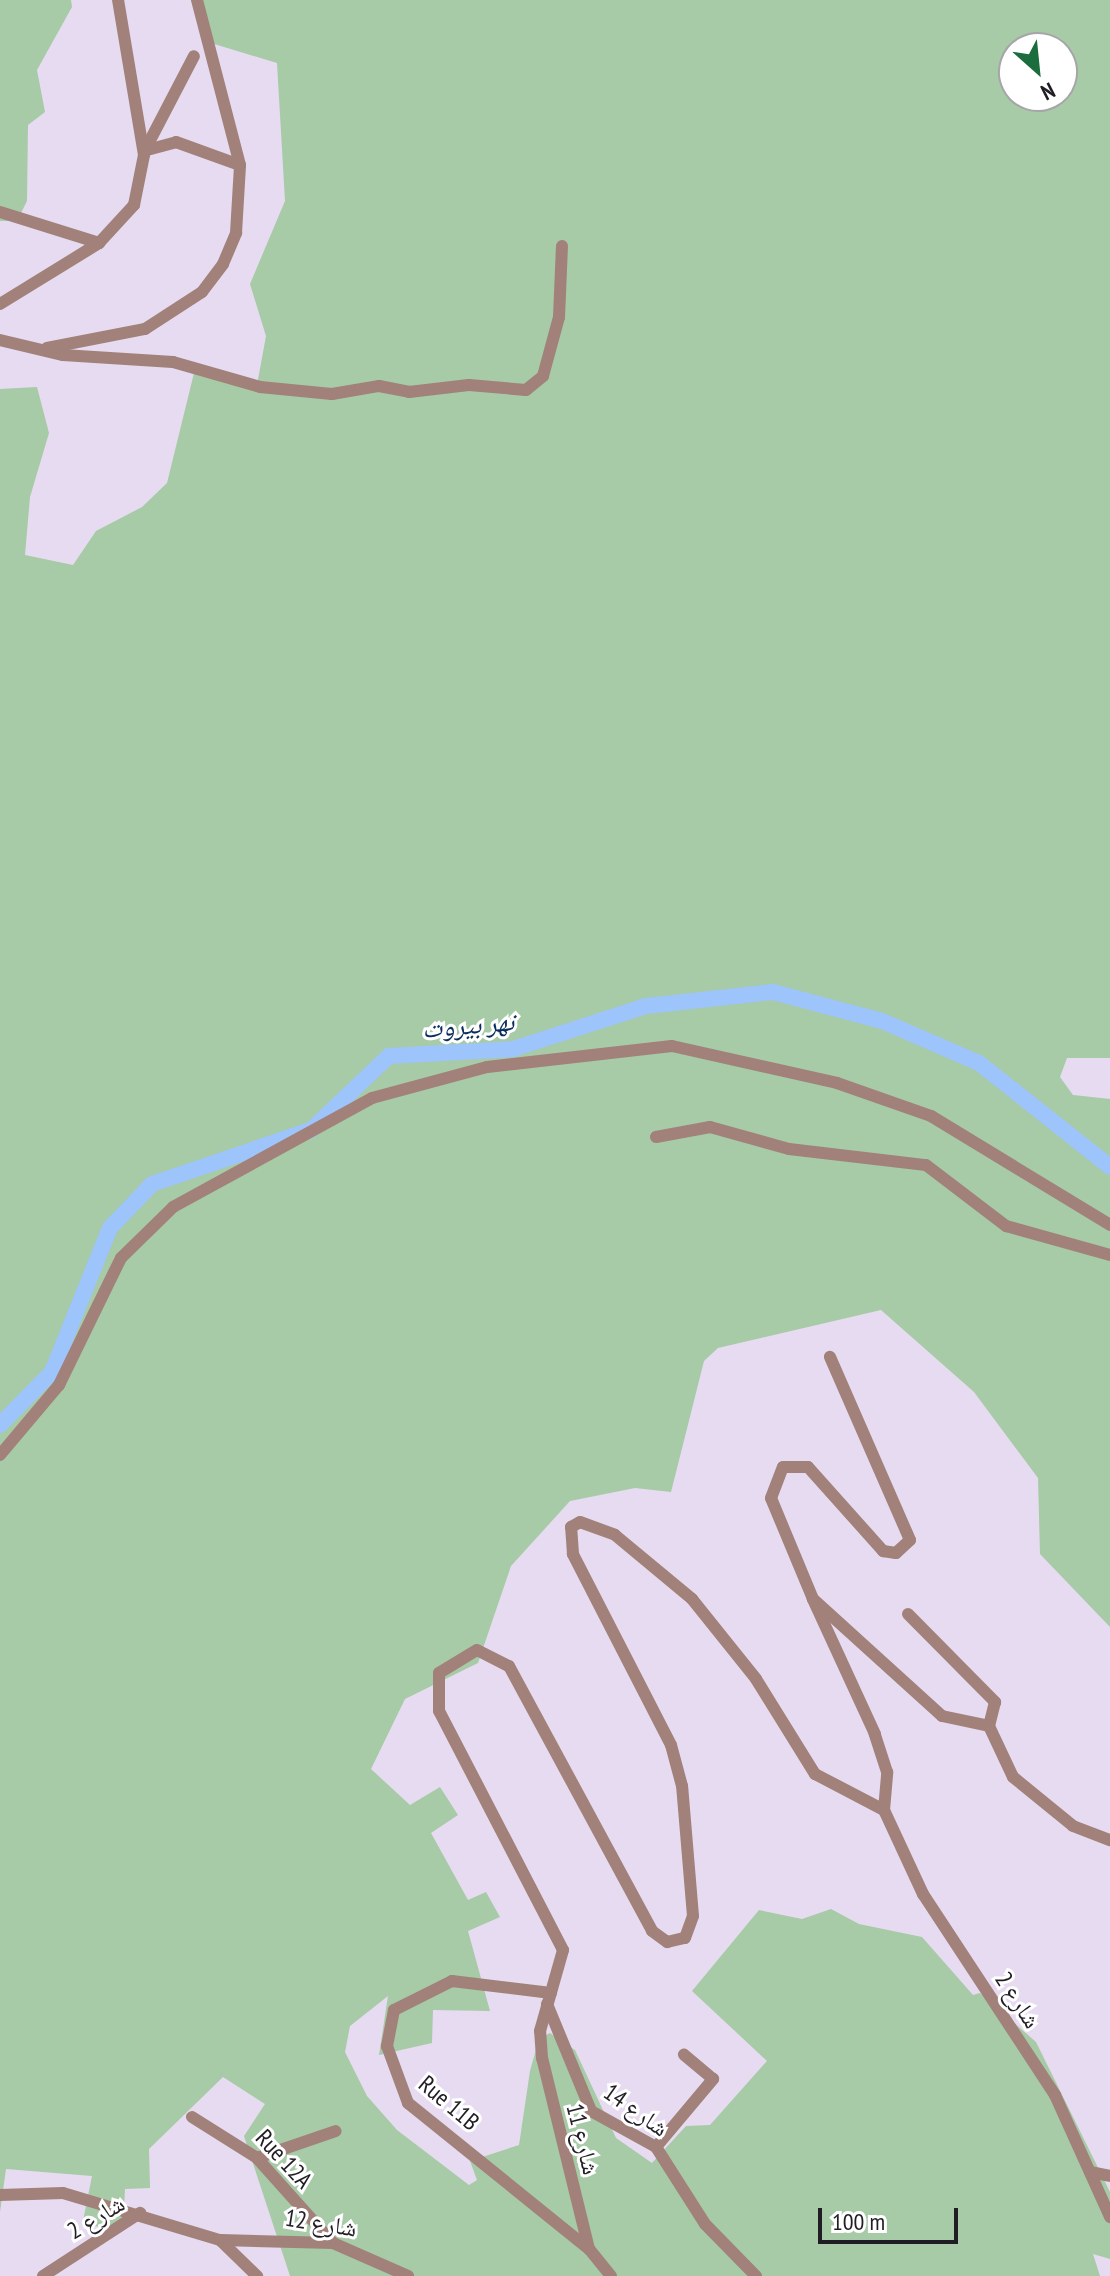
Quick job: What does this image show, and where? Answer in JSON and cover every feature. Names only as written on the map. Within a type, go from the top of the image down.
[{"type":"street","points":[[118,0],[144,152]]},
{"type":"street","points":[[44,348],[145,329],[202,292],[236,233],[240,165],[197,0]]},
{"type":"street","points":[[0,304],[99,243],[134,205],[144,152],[194,56]]},
{"type":"street","points":[[144,152],[176,142],[240,165]]},
{"type":"street","points":[[0,212],[99,243]]},
{"type":"street","points":[[0,340],[173,362],[260,387],[332,394],[374,386],[526,390],[543,376],[559,317],[562,246]]},
{"type":"street","points":[[0,1455],[59,1385],[121,1258],[151,1224],[372,1098],[487,1067],[672,1046],[837,1083],[931,1116],[1110,1225]]},
{"type":"street","points":[[656,1137],[710,1127],[789,1149],[926,1165],[1006,1226],[1110,1255]]},
{"type":"street","points":[[830,1357],[910,1540],[896,1553],[883,1551],[808,1467],[783,1467],[771,1498],[875,1734],[887,1772],[884,1810]]},
{"type":"street","name":"شارع 11","points":[[611,2276],[589,2249],[545,2074],[549,1998],[563,1967],[557,1932],[439,1711],[434,1685],[453,1661],[477,1650],[509,1666],[658,1939],[680,1942],[693,1916],[693,1861],[677,1763],[573,1554],[571,1527],[580,1522],[615,1535],[692,1599],[756,1679],[815,1774],[884,1810]]},
{"type":"street","points":[[813,1599],[942,1716],[989,1726]]},
{"type":"street","points":[[908,1614],[995,1702],[989,1726],[1013,1777],[1073,1826],[1110,1840]]},
{"type":"street","name":"شارع 2","points":[[884,1810],[923,1894],[1055,2095],[1110,2217]]},
{"type":"street","name":"Rue 11B","points":[[549,1998],[452,1981],[394,2010],[387,2046],[408,2103],[589,2249]]},
{"type":"street","name":"شارع 14","points":[[549,1998],[591,2111],[656,2147],[705,2224],[756,2276]]},
{"type":"street","points":[[656,2147],[713,2079],[684,2055]]},
{"type":"street","name":"Rue 12A","points":[[192,2117],[257,2158],[333,2243]]},
{"type":"street","points":[[257,2158],[336,2131]]},
{"type":"street","points":[[1090,2172],[1110,2176]]},
{"type":"street","points":[[0,2195],[63,2193],[140,2213]]},
{"type":"street","name":"شارع 2","points":[[43,2276],[140,2213],[220,2240]]},
{"type":"street","points":[[220,2240],[257,2276]]},
{"type":"street","name":"شارع 12","points":[[220,2240],[333,2243],[408,2276]]},
{"type":"green space","points":[[0,0],[71,0],[72,7],[37,70],[45,112],[28,125],[27,201],[17,221],[0,221]]},
{"type":"green space","points":[[198,0],[1110,0],[1110,1058],[1067,1058],[1060,1077],[1073,1095],[1110,1099],[1110,1627],[1040,1554],[1038,1478],[974,1392],[881,1310],[718,1348],[704,1361],[671,1492],[635,1488],[570,1501],[511,1566],[478,1663],[405,1699],[371,1769],[410,1805],[440,1787],[458,1815],[431,1833],[468,1900],[486,1892],[500,1917],[468,1931],[490,2011],[433,2010],[432,2043],[379,2055],[388,1996],[350,2026],[345,2052],[367,2096],[397,2130],[469,2185],[477,2180],[470,2161],[519,2145],[530,2071],[539,2039],[550,2033],[575,2050],[616,2138],[652,2163],[686,2126],[710,2125],[767,2061],[692,1991],[759,1910],[802,1919],[831,1909],[859,1924],[922,1937],[973,1995],[980,1993],[1036,2042],[1110,2192],[1110,2259],[1093,2254],[1100,2276],[290,2276],[244,2136],[265,2104],[223,2077],[149,2149],[150,2188],[125,2189],[123,2227],[82,2226],[92,2176],[6,2169],[0,2212],[0,389],[37,387],[49,433],[30,497],[25,555],[73,565],[96,531],[142,507],[167,483],[194,373],[257,385],[266,336],[250,284],[285,201],[277,63],[211,43]]},
{"type":"waterway","name":"نهر بيروت","points":[[0,1425],[52,1372],[110,1228],[152,1184],[311,1130],[389,1056],[513,1049],[646,1006],[773,992],[882,1021],[979,1063],[1110,1167]]}]
